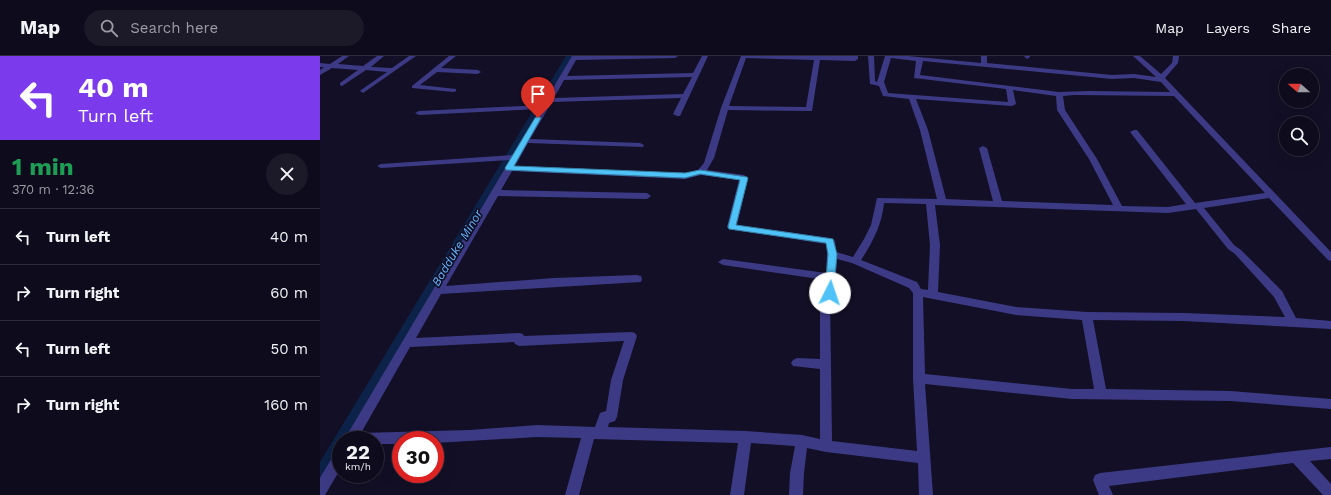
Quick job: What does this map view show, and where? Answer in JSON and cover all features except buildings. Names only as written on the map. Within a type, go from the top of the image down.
[{"type":"street","points":[[320,73],[346,56]]},
{"type":"street","points":[[342,84],[381,56]]},
{"type":"street","points":[[363,92],[413,56]]},
{"type":"street","points":[[453,56],[414,87],[454,90]]},
{"type":"street","points":[[355,431],[575,57],[675,56]]},
{"type":"street","points":[[678,114],[705,56]]},
{"type":"street","points":[[700,172],[706,167],[711,156],[725,108],[744,56],[855,59],[855,56]]},
{"type":"street","points":[[871,56],[872,83],[880,84],[881,82]]},
{"type":"street","points":[[1009,87],[1012,104],[885,95],[881,82],[888,56],[1112,77],[1134,76],[1162,79]]},
{"type":"street","points":[[984,56],[984,65]]},
{"type":"street","points":[[1136,56],[1162,79],[1331,258]]},
{"type":"street","points":[[1162,79],[1175,63],[1176,56]]},
{"type":"street","points":[[725,108],[809,109],[821,57]]},
{"type":"street","points":[[920,59],[916,77],[1059,94],[1085,92],[1146,95],[1176,94]]},
{"type":"street","points":[[320,66],[393,70]]},
{"type":"street","points":[[435,70],[478,72]]},
{"type":"street","points":[[562,78],[696,75]]},
{"type":"street","points":[[1059,94],[1061,110],[1093,159],[1119,208]]},
{"type":"street","points":[[419,113],[535,107],[547,104],[686,96]]},
{"type":"street","points":[[912,98],[924,130],[942,202]]},
{"type":"street","points":[[1134,132],[1231,247],[1238,252],[1278,294],[1293,322]]},
{"type":"street","points":[[525,141],[640,145]]},
{"type":"street","points":[[983,148],[998,204]]},
{"type":"street","points":[[380,166],[515,157]]},
{"type":"street","points":[[509,168],[685,176],[700,172],[744,178],[732,227],[830,241],[832,254],[830,293],[825,293],[826,446]]},
{"type":"street","points":[[495,193],[647,196]]},
{"type":"street","points":[[855,261],[872,236],[880,215],[880,200],[1168,210],[1271,196]]},
{"type":"street","points":[[930,202],[935,245],[933,294]]},
{"type":"street","points":[[832,254],[855,261],[913,285],[918,292],[919,378],[926,495]]},
{"type":"street","points":[[723,262],[831,276]]},
{"type":"street","points":[[439,290],[554,282],[637,279]]},
{"type":"street","points":[[918,292],[1016,311],[1087,316],[1184,317],[1331,325]]},
{"type":"street","points":[[1087,316],[1101,395]]},
{"type":"street","points":[[408,343],[519,338],[519,341],[631,336],[617,380],[611,417],[604,417],[595,433],[572,495]]},
{"type":"street","points":[[797,363],[825,364]]},
{"type":"street","points":[[919,378],[1072,394],[1230,396],[1331,404]]},
{"type":"street","points":[[384,438],[470,436],[536,431],[745,437],[802,441],[826,446],[924,458]]},
{"type":"street","points":[[737,495],[745,437]]},
{"type":"street","points":[[796,495],[797,473],[802,441]]},
{"type":"street","points":[[1106,495],[1100,480],[1331,453]]},
{"type":"street","points":[[1296,456],[1331,494]]},
{"type":"street","points":[[320,491],[332,470]]},
{"type":"waterway","name":"Badduke Minor","points":[[348,431],[570,56]]},
{"type":"waterway","name":"Badduke Minor","points":[[320,478],[332,458]]},
{"type":"route","points":[[538,118],[509,168],[685,176],[700,172],[744,178],[732,227],[830,241],[832,254],[830,293]]}]
